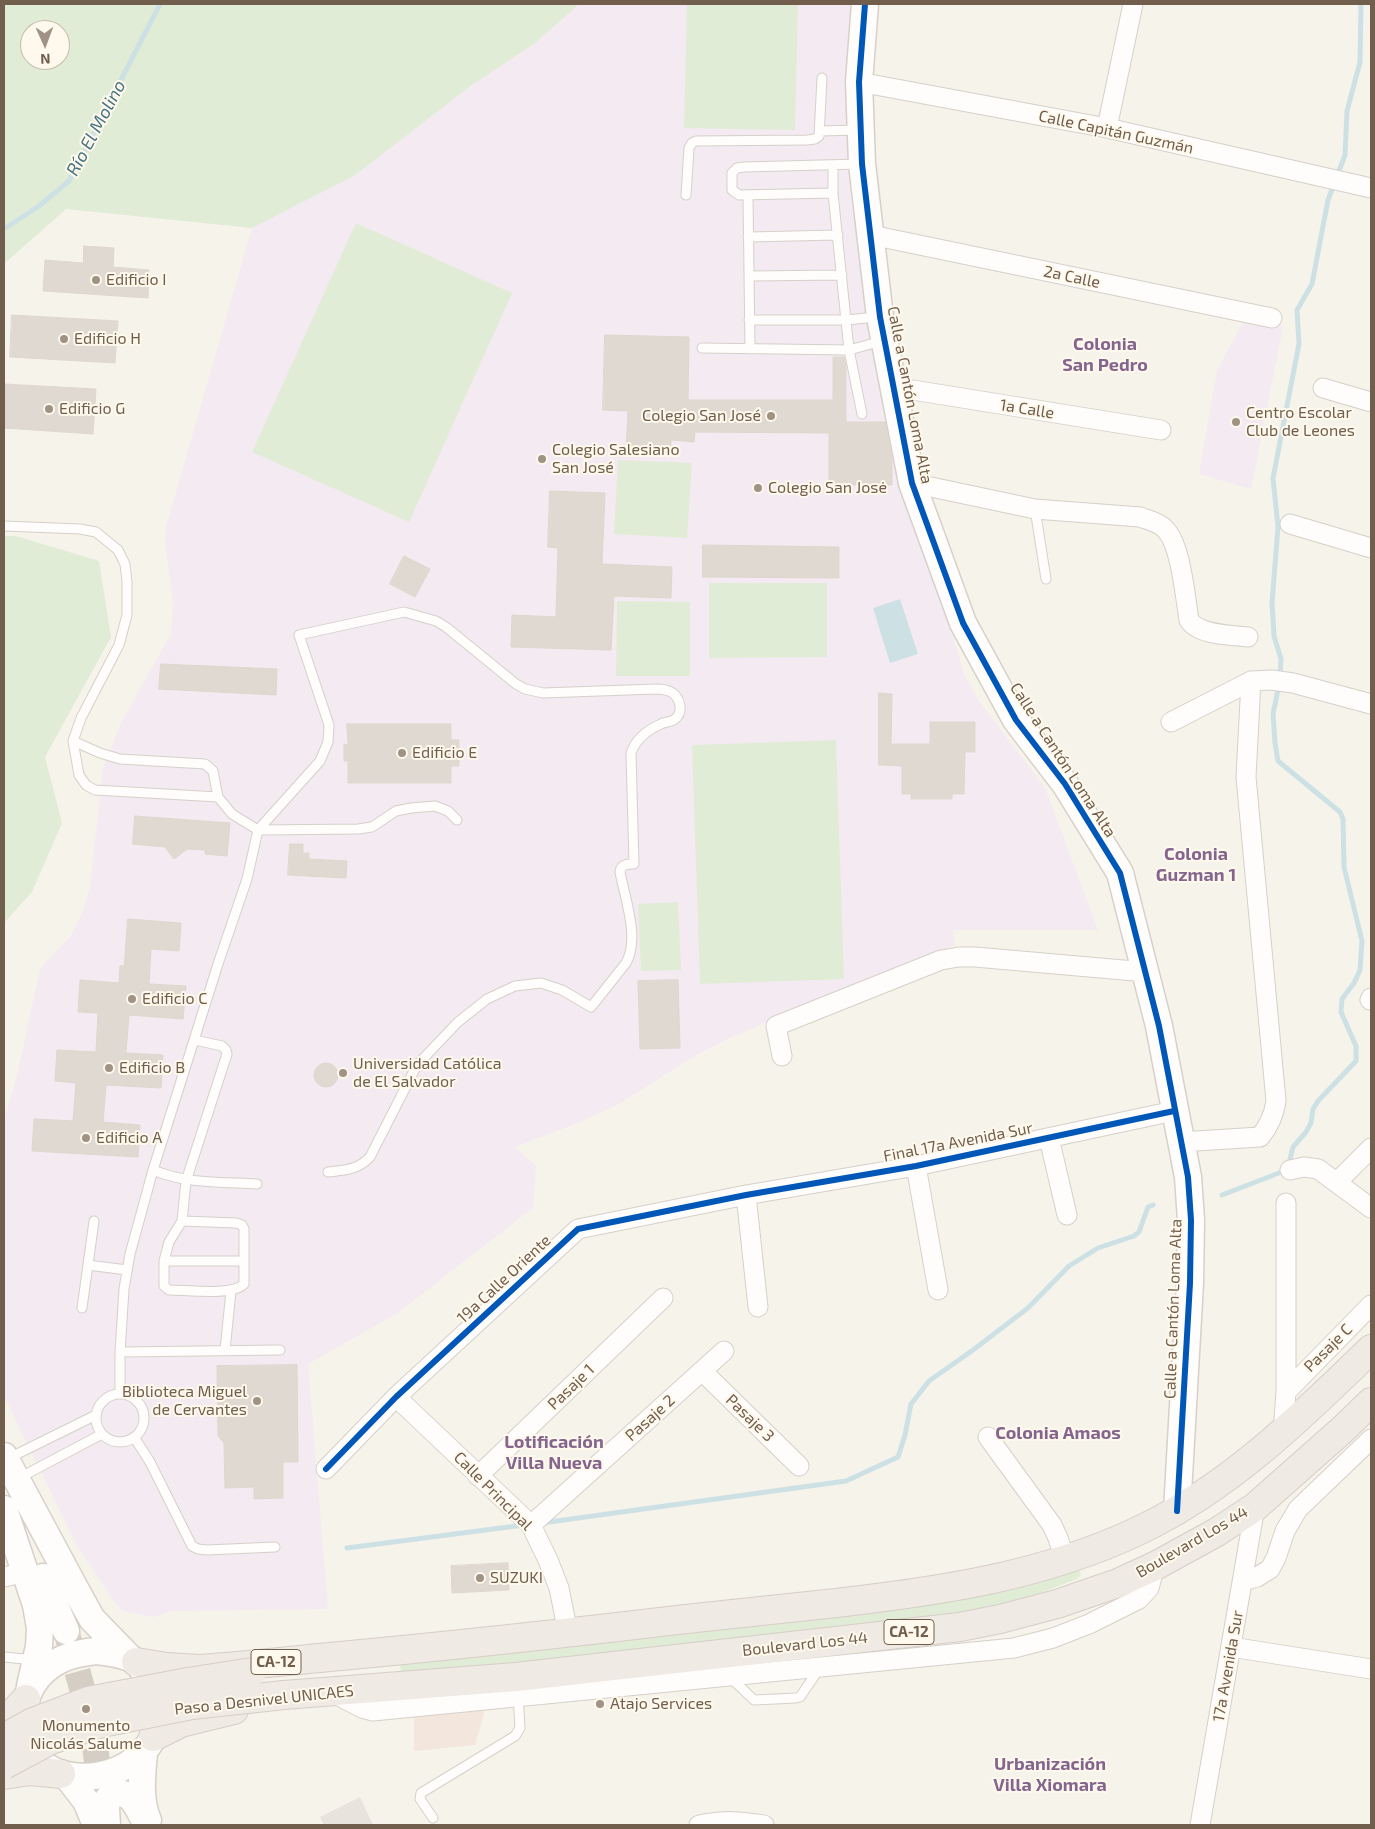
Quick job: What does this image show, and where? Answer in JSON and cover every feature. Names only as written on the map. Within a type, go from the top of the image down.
[{"type":"highway","name":"CA-12","points":[[133,1660],[167,1667],[199,1669],[417,1649],[950,1588],[1011,1576],[1090,1552],[1172,1514],[1222,1482],[1283,1433],[1371,1349]]},
{"type":"highway","name":"Boulevard Los 44","points":[[384,1688],[517,1687],[960,1627],[1057,1604],[1118,1583],[1155,1566],[1217,1532],[1255,1507],[1336,1436],[1371,1402]]},
{"type":"highway","points":[[1118,1583],[1103,1576],[1102,1567],[1105,1560],[1154,1535],[1162,1528],[1172,1514]]},
{"type":"highway","points":[[1000,1619],[1019,1605],[1079,1583],[1087,1577],[1090,1570],[1086,1562],[1064,1560]]},
{"type":"highway","name":"Paso a Desnivel UNICAES","points":[[4,1738],[32,1722],[88,1701],[188,1682],[417,1649]]},
{"type":"highway","name":"CA-12","points":[[148,1745],[181,1723],[257,1706],[341,1697],[384,1688]]},
{"type":"highway","name":"Paso a Desnivel UNICAES","points":[[4,1764],[51,1740],[102,1723],[192,1705],[284,1695],[384,1688]]},
{"type":"highway","points":[[4,1720],[28,1696]]},
{"type":"highway","points":[[4,1775],[30,1771],[64,1774]]},
{"type":"street","name":"Calle a Cantón Loma Alta","points":[[865,4],[860,82],[862,164],[882,329],[912,483],[963,623],[1016,720],[1064,784],[1120,873],[1159,1026],[1188,1177],[1191,1220],[1190,1283],[1172,1514]]},
{"type":"street","points":[[1107,128],[1133,4]]},
{"type":"street","name":"Calle Capitán Guzmán","points":[[860,82],[1107,128],[1371,188]]},
{"type":"street","name":"2a Calle","points":[[871,235],[1272,318]]},
{"type":"street","name":"1a Calle","points":[[894,387],[1161,430]]},
{"type":"street","points":[[1323,388],[1371,402]]},
{"type":"street","points":[[912,483],[1035,509],[1140,517],[1162,526],[1170,534],[1177,550],[1189,620],[1192,624],[1205,631],[1248,637]]},
{"type":"street","points":[[1290,524],[1371,548]]},
{"type":"street","points":[[1171,722],[1251,681],[1272,680],[1293,683],[1371,704]]},
{"type":"street","points":[[1180,1142],[1260,1137],[1270,1123],[1275,1111],[1276,1102],[1246,777],[1251,681]]},
{"type":"street","points":[[782,1056],[776,1026],[941,960],[975,957],[1146,972]]},
{"type":"street","name":"Final 17a Avenida Sur","points":[[746,1194],[916,1166],[1174,1111]]},
{"type":"street","points":[[1048,1138],[1067,1216]]},
{"type":"street","points":[[1336,1182],[1371,1148]]},
{"type":"street","points":[[916,1166],[938,1290]]},
{"type":"street","points":[[1290,1170],[1304,1167],[1318,1169],[1371,1208]]},
{"type":"street","points":[[746,1194],[758,1307]]},
{"type":"street","name":"19a Calle Oriente","points":[[326,1469],[396,1397],[578,1229],[746,1194]]},
{"type":"street","points":[[1283,1433],[1286,1392],[1286,1203]]},
{"type":"street","name":"Pasaje 1","points":[[478,1476],[663,1298]]},
{"type":"street","name":"Pasaje C","points":[[1286,1392],[1371,1305]]},
{"type":"street","name":"Pasaje 2","points":[[531,1525],[724,1351]]},
{"type":"street","name":"Pasaje 3","points":[[702,1371],[798,1466]]},
{"type":"street","name":"Calle Principal","points":[[396,1397],[531,1525],[559,1588],[568,1633]]},
{"type":"street","points":[[988,1437],[1052,1525],[1064,1560]]},
{"type":"street","points":[[1243,1581],[1257,1577],[1270,1570],[1285,1531],[1298,1509],[1371,1439]]},
{"type":"street","points":[[8,1472],[10,1500],[31,1545],[55,1608],[66,1631]]},
{"type":"street","points":[[8,1472],[92,1619],[149,1678],[157,1697],[157,1719],[148,1745],[144,1801],[146,1815],[151,1825]]},
{"type":"street","name":"17a Avenida Sur","points":[[1200,1825],[1255,1507]]},
{"type":"street","points":[[4,1508],[15,1574],[36,1605],[44,1662],[28,1696],[23,1720],[28,1746],[43,1764],[64,1774],[86,1777],[111,1772],[133,1762],[148,1745]]},
{"type":"street","points":[[341,1697],[362,1708],[373,1711],[517,1687],[730,1676],[1008,1649],[1053,1638],[1089,1624],[1144,1596],[1152,1581],[1155,1566]]},
{"type":"street","points":[[1231,1647],[1371,1669]]},
{"type":"street","points":[[44,1662],[88,1652],[113,1653],[133,1660]]},
{"type":"street","points":[[64,1774],[102,1820]]},
{"type":"street","points":[[102,1820],[107,1802],[111,1796],[118,1793],[132,1799],[147,1825]]},
{"type":"street","points":[[699,1825],[718,1821],[736,1821],[764,1825]]},
{"type":"lane","points":[[686,195],[689,148],[696,141],[807,140],[820,136],[822,78]]},
{"type":"lane","points":[[820,131],[860,130]]},
{"type":"lane","points":[[834,193],[739,195],[732,190],[732,173],[737,168],[862,164]]},
{"type":"lane","points":[[832,165],[849,350],[862,414]]},
{"type":"lane","points":[[748,196],[750,348]]},
{"type":"lane","points":[[748,237],[838,235]]},
{"type":"lane","points":[[749,276],[842,275]]},
{"type":"lane","points":[[749,320],[846,320],[882,329]]},
{"type":"lane","points":[[702,348],[849,350],[882,329]]},
{"type":"lane","points":[[1035,509],[1046,579]]},
{"type":"lane","points":[[4,526],[80,528],[96,532],[118,550],[125,564],[127,615],[119,645],[81,718],[73,741],[79,775],[86,785],[96,790],[218,797]]},
{"type":"lane","points":[[120,1394],[120,1352],[130,1254],[153,1170],[247,879],[258,830],[320,761],[330,737],[329,725],[300,635],[404,612],[446,627],[516,684],[525,689],[543,692],[656,688],[671,692],[676,696],[680,704],[680,710],[675,719],[649,730],[638,739],[631,753],[634,864],[624,865],[621,867],[620,872],[632,939],[630,956],[626,963],[591,1007],[562,990],[541,983],[516,986],[487,999],[458,1022],[417,1065],[370,1157],[353,1170],[328,1172]]},
{"type":"lane","points":[[73,741],[100,754],[120,759],[205,764],[213,772],[218,797],[232,814],[258,830],[358,829],[372,827],[396,811],[435,806],[448,811],[456,820]]},
{"type":"lane","points":[[182,1221],[240,1224],[244,1229],[244,1284],[238,1289],[231,1291],[166,1288],[164,1286],[164,1261],[169,1242],[182,1221],[186,1181],[227,1054],[222,1046],[195,1040]]},
{"type":"lane","points":[[153,1170],[186,1181],[257,1184]]},
{"type":"lane","points":[[82,1308],[94,1222]]},
{"type":"lane","points":[[164,1261],[244,1261]]},
{"type":"lane","points":[[88,1264],[127,1270]]},
{"type":"lane","points":[[225,1350],[231,1291]]},
{"type":"lane","points":[[120,1352],[280,1350]]},
{"type":"lane","points":[[8,1472],[96,1415],[102,1403],[113,1395],[120,1394],[132,1398],[138,1402],[144,1414],[142,1427],[134,1437],[128,1440],[114,1441],[102,1434],[98,1428],[96,1415]]},
{"type":"lane","points":[[8,1472],[102,1434]]},
{"type":"lane","points":[[134,1437],[150,1462],[192,1546],[207,1550],[275,1547]]},
{"type":"lane","points":[[4,1656],[44,1662]]},
{"type":"lane","points":[[730,1676],[754,1700],[796,1698],[803,1694],[820,1668]]},
{"type":"lane","points":[[433,1818],[420,1799],[421,1793],[515,1736],[520,1728],[517,1687]]},
{"type":"shaded area","points":[[579,4],[858,4],[851,119],[847,124],[847,153],[851,158],[884,410],[889,413],[964,674],[979,701],[1045,788],[1098,930],[953,930],[955,945],[731,1037],[693,1057],[619,1104],[575,1124],[515,1147],[536,1166],[533,1208],[396,1314],[308,1364],[328,1609],[172,1611],[153,1617],[130,1613],[123,1611],[114,1601],[77,1546],[4,1396],[4,1120],[16,1080],[40,970],[70,937],[82,914],[90,887],[103,768],[122,721],[171,634],[173,602],[165,541],[166,527],[252,228],[354,176],[472,85],[534,44]]},
{"type":"shaded area","name":"Centro Escolar Club de Leones","points":[[1245,318],[1283,326],[1251,489],[1199,474],[1217,371]]},
{"type":"shaded area","points":[[900,599],[918,654],[890,663],[873,608]]},
{"type":"shaded area","points":[[485,1710],[475,1745],[414,1751],[414,1714]]},
{"type":"shaded area","points":[[360,1797],[373,1825],[324,1825],[320,1817]]},
{"type":"green space","points":[[4,4],[579,4],[534,44],[472,85],[354,176],[252,228],[66,209],[4,264]]},
{"type":"green space","points":[[687,4],[798,4],[795,130],[684,128]]},
{"type":"green space","points":[[356,223],[512,293],[409,522],[252,452]]},
{"type":"green space","points":[[618,460],[692,463],[687,538],[614,534]]},
{"type":"green space","points":[[4,536],[16,536],[99,561],[111,637],[45,757],[62,823],[32,892],[4,923]]},
{"type":"green space","points":[[709,583],[827,583],[827,657],[709,658]]},
{"type":"green space","points":[[617,601],[690,602],[690,676],[616,676]]},
{"type":"green space","points":[[836,740],[844,979],[700,984],[692,745]]},
{"type":"green space","points":[[678,902],[681,970],[641,971],[638,904]]},
{"type":"green space","points":[[1078,1568],[1081,1575],[1077,1579],[1019,1601],[1005,1610],[402,1676],[399,1661]]},
{"type":"building","name":"Edificio I","points":[[84,246],[114,248],[113,267],[149,270],[148,298],[43,291],[45,260],[83,263]]},
{"type":"building","name":"Edificio H","points":[[12,315],[118,321],[115,363],[10,357]]},
{"type":"building","points":[[605,335],[689,337],[688,400],[833,400],[833,357],[844,357],[846,367],[846,422],[885,422],[892,460],[892,485],[829,485],[829,433],[695,432],[694,442],[671,440],[671,453],[626,450],[628,411],[603,410]]},
{"type":"building","name":"Edificio G","points":[[4,384],[96,389],[93,434],[4,428]]},
{"type":"building","points":[[550,491],[605,493],[602,564],[672,567],[671,598],[614,596],[611,650],[511,647],[512,615],[556,617],[558,548],[548,547]]},
{"type":"building","points":[[703,545],[839,547],[839,578],[703,577]]},
{"type":"building","points":[[404,556],[430,569],[415,597],[390,584]]},
{"type":"building","points":[[161,664],[277,669],[276,695],[159,689]]},
{"type":"building","points":[[879,693],[892,694],[891,744],[930,744],[930,722],[975,722],[975,752],[965,752],[964,794],[952,794],[952,799],[911,799],[911,794],[902,794],[902,766],[879,765]]},
{"type":"building","name":"Edificio E","points":[[347,724],[451,724],[451,740],[459,740],[459,766],[451,766],[451,783],[348,783],[348,761],[344,761],[344,744],[348,745]]},
{"type":"building","points":[[135,816],[230,823],[227,856],[205,854],[205,850],[187,849],[174,859],[165,847],[133,844]]},
{"type":"building","points":[[290,844],[303,844],[303,853],[309,853],[309,859],[347,861],[346,878],[288,875]]},
{"type":"building","points":[[128,919],[181,923],[179,951],[151,949],[149,984],[186,986],[183,1019],[129,1015],[126,1053],[163,1055],[161,1088],[106,1085],[103,1122],[140,1125],[138,1157],[32,1151],[34,1119],[73,1121],[76,1083],[55,1081],[57,1050],[96,1052],[98,1013],[78,1012],[80,980],[119,983],[120,966],[124,966]]},
{"type":"building","points":[[678,980],[680,1048],[640,1049],[638,981]]},
{"type":"building","points":[[326,1063],[335,1066],[338,1075],[335,1084],[326,1087],[317,1084],[314,1075],[317,1066]]},
{"type":"building","name":"Biblioteca Miguel de Cervantes","points":[[297,1365],[298,1462],[283,1462],[283,1498],[254,1499],[254,1487],[225,1488],[224,1443],[218,1436],[217,1366]]},
{"type":"building","name":"SUZUKI","points":[[508,1563],[509,1590],[452,1593],[451,1566]]},
{"type":"waterway","name":"Río El Molino","points":[[4,229],[39,206],[69,181],[160,4]]},
{"type":"waterway","points":[[1222,1195],[1284,1171],[1288,1167],[1293,1147],[1311,1123],[1313,1109],[1318,1101],[1356,1061],[1356,1046],[1341,1012],[1342,999],[1354,983],[1360,970],[1362,941],[1344,867],[1343,819],[1340,812],[1278,761],[1273,714],[1280,680],[1281,659],[1274,636],[1272,603],[1278,527],[1273,478],[1299,344],[1297,310],[1312,284],[1328,200],[1345,155],[1347,111],[1360,62],[1361,4]]},
{"type":"waterway","points":[[542,1523],[846,1481],[898,1457],[905,1435],[911,1404],[929,1381],[1028,1308],[1069,1266],[1098,1248],[1134,1236],[1139,1232],[1148,1207],[1153,1205]]},
{"type":"waterway","points":[[347,1548],[524,1525]]},
{"type":"tunnel","points":[[67,1634],[94,1737],[101,1797]]},
{"type":"cycle path","points":[[865,4],[859,82],[862,164],[880,317],[912,483],[963,623],[1016,720],[1065,784],[1120,873],[1159,1026],[1188,1177],[1191,1220],[1190,1283],[1177,1511]]},
{"type":"cycle path","points":[[326,1469],[396,1397],[578,1229],[746,1195],[916,1166],[1174,1111]]},
{"type":"place","name":"Edificio I","points":[[96,280]]},
{"type":"place","name":"Edificio H","points":[[64,339]]},
{"type":"place","name":"Edificio G","points":[[49,409]]},
{"type":"place","name":"Colegio San José","points":[[771,416]]},
{"type":"place","name":"Centro Escolar Club de Leones","points":[[1236,422]]},
{"type":"place","name":"Colegio Salesiano San José","points":[[542,459]]},
{"type":"place","name":"Colegio San Josė","points":[[758,488]]},
{"type":"place","name":"Edificio E","points":[[402,753]]},
{"type":"place","name":"Edificio C","points":[[132,999]]},
{"type":"place","name":"Edificio B","points":[[109,1068]]},
{"type":"place","name":"Universidad Católica de El Salvador","points":[[343,1073]]},
{"type":"place","name":"Edificio A","points":[[86,1138]]},
{"type":"place","name":"Biblioteca Miguel de Cervantes","points":[[257,1401]]},
{"type":"place","name":"SUZUKI","points":[[480,1578]]},
{"type":"place","name":"Atajo Services","points":[[600,1704]]},
{"type":"place","name":"Monumento Nicolás Salume","points":[[86,1709]]},
{"type":"district","name":"Colonia San Pedro","points":[[1105,354]]},
{"type":"district","name":"Colonia Guzman 1","points":[[1196,864]]},
{"type":"district","name":"Colonia Amaos","points":[[1058,1433]]},
{"type":"district","name":"Lotificación Villa Nueva","points":[[554,1452]]},
{"type":"district","name":"Urbanización Villa Xiomara","points":[[1050,1774]]}]
